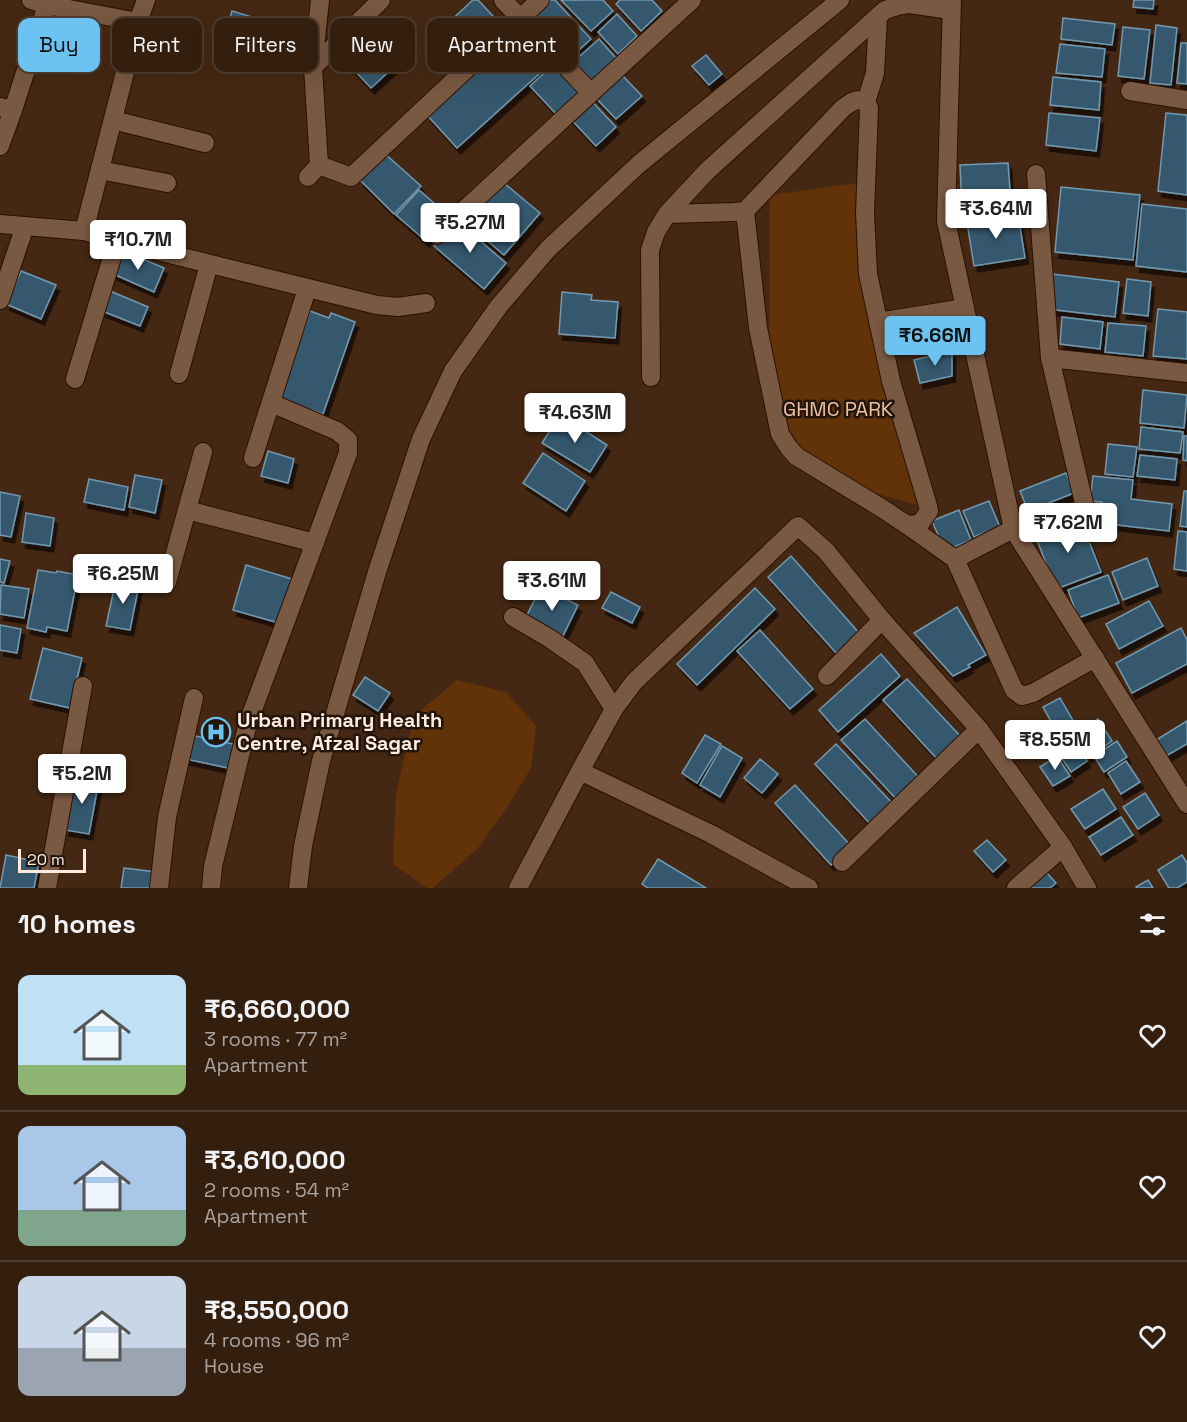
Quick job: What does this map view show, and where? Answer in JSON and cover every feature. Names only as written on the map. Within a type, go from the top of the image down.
[{"type":"street","points":[[139,18],[146,0]]},
{"type":"street","points":[[318,19],[320,0]]},
{"type":"street","points":[[318,62],[381,0]]},
{"type":"street","points":[[503,0],[521,18],[540,0]]},
{"type":"street","points":[[437,235],[692,0]]},
{"type":"street","points":[[298,888],[303,846],[324,750],[377,572],[420,439],[453,371],[499,306],[548,249],[639,164],[840,0]]},
{"type":"street","points":[[0,147],[6,108],[39,2],[118,18]]},
{"type":"street","points":[[651,377],[650,250],[656,232],[667,214],[707,171],[885,10],[909,4],[951,5],[946,220],[1013,529],[1187,804]]},
{"type":"street","points":[[878,17],[875,73],[866,102],[869,108],[866,239],[868,274],[891,381],[929,511],[920,524],[907,525]]},
{"type":"street","points":[[84,231],[125,72]]},
{"type":"street","points":[[313,72],[314,171],[351,177],[463,72]]},
{"type":"street","points":[[571,72],[591,93]]},
{"type":"street","points":[[1130,91],[1187,100]]},
{"type":"street","points":[[667,214],[745,211],[842,109],[853,101],[866,102]]},
{"type":"street","points":[[113,120],[205,143]]},
{"type":"street","points":[[100,170],[167,183]]},
{"type":"street","points":[[1036,174],[1050,358],[1091,533]]},
{"type":"street","points":[[745,211],[758,328],[780,434],[789,448],[796,456],[883,509],[955,559],[1014,690],[1022,696],[1033,693],[1095,658]]},
{"type":"street","points":[[0,224],[84,231],[377,305],[398,307],[426,303]]},
{"type":"street","points":[[0,300],[25,226]]},
{"type":"street","points":[[75,379],[117,241]]},
{"type":"street","points":[[179,374],[209,264]]},
{"type":"street","points":[[253,458],[307,289]]},
{"type":"street","points":[[878,322],[965,308]]},
{"type":"street","points":[[1050,358],[1187,373]]},
{"type":"street","points":[[211,888],[213,866],[248,723],[348,453],[348,440],[337,430],[271,403]]},
{"type":"street","points":[[166,582],[203,452]]},
{"type":"street","points":[[187,510],[315,543]]},
{"type":"street","points":[[519,888],[614,709],[634,682],[798,526],[826,551],[882,620],[979,729],[1063,846],[1087,888]]},
{"type":"street","points":[[955,559],[1013,529]]},
{"type":"street","points":[[513,617],[585,663],[614,709]]},
{"type":"street","points":[[827,676],[882,620]]},
{"type":"street","points":[[47,888],[83,686]]},
{"type":"street","points":[[159,888],[167,817],[194,698]]},
{"type":"street","points":[[842,862],[979,729]]},
{"type":"street","points":[[580,771],[711,834],[809,888]]},
{"type":"street","points":[[1016,888],[1063,846]]},
{"type":"green space","name":"GHMC PARK","points":[[858,183],[924,507],[853,487],[791,442],[769,338],[770,195]]},
{"type":"green space","points":[[457,680],[506,692],[536,726],[531,768],[510,803],[478,848],[433,888],[427,888],[393,864],[396,793],[414,716]]},
{"type":"building","points":[[473,0],[478,0],[495,18],[453,18]]},
{"type":"building","points":[[550,0],[555,0],[572,18],[530,18]]},
{"type":"building","points":[[561,0],[603,0],[613,11],[591,31]]},
{"type":"building","points":[[620,0],[652,0],[662,11],[641,31],[616,4]]},
{"type":"building","points":[[1134,0],[1154,0],[1153,9],[1133,7]]},
{"type":"building","points":[[232,11],[255,18],[230,18]]},
{"type":"building","points":[[617,14],[637,36],[618,54],[598,32]]},
{"type":"building","points":[[1063,18],[1115,24],[1112,45],[1061,39]]},
{"type":"building","points":[[578,25],[591,39],[578,51]]},
{"type":"building","points":[[1156,25],[1177,28],[1171,85],[1150,83]]},
{"type":"building","points":[[1123,27],[1150,30],[1144,79],[1118,76]]},
{"type":"building","points":[[599,39],[616,58],[588,84],[577,72],[578,58]]},
{"type":"building","points":[[1181,43],[1187,43],[1187,84],[1177,83]]},
{"type":"building","points":[[1060,44],[1105,49],[1102,77],[1056,73]]},
{"type":"building","points":[[706,55],[722,74],[709,85],[692,66]]},
{"type":"building","points":[[356,72],[388,72],[371,88]]},
{"type":"building","points":[[474,72],[541,72],[457,148],[427,115]]},
{"type":"building","points":[[545,72],[562,72],[583,94],[559,117],[530,86]]},
{"type":"building","points":[[619,72],[642,96],[616,119],[593,95]]},
{"type":"building","points":[[1053,77],[1101,82],[1099,110],[1050,105]]},
{"type":"building","points":[[588,97],[616,127],[596,146],[567,115]]},
{"type":"building","points":[[1049,113],[1100,118],[1096,151],[1046,145]]},
{"type":"building","points":[[1166,113],[1187,115],[1187,195],[1158,191]]},
{"type":"building","points":[[383,152],[421,186],[394,214],[360,180]]},
{"type":"building","points":[[1008,163],[1011,204],[962,207],[960,165]]},
{"type":"building","points":[[504,183],[540,213],[504,255],[463,220]]},
{"type":"building","points":[[1061,187],[1140,195],[1133,260],[1055,252]]},
{"type":"building","points":[[419,190],[449,216],[426,241],[396,215]]},
{"type":"building","points":[[1142,204],[1187,209],[1187,272],[1136,266]]},
{"type":"building","points":[[1018,214],[1025,258],[974,266],[967,222]]},
{"type":"building","points":[[456,220],[506,263],[484,289],[434,246]]},
{"type":"building","points":[[121,250],[164,268],[154,292],[111,273]]},
{"type":"building","points":[[21,271],[56,285],[41,319],[6,304]]},
{"type":"building","points":[[1052,274],[1119,282],[1115,317],[1048,309]]},
{"type":"building","points":[[1127,279],[1151,282],[1148,316],[1123,313]]},
{"type":"building","points":[[110,291],[148,307],[140,326],[102,311]]},
{"type":"building","points":[[562,292],[592,295],[591,300],[618,302],[615,338],[559,334]]},
{"type":"building","points":[[1158,309],[1187,312],[1187,359],[1153,356]]},
{"type":"building","points":[[310,311],[329,318],[331,313],[355,322],[323,414],[279,399]]},
{"type":"building","points":[[1062,317],[1103,322],[1100,349],[1060,344]]},
{"type":"building","points":[[1108,323],[1146,326],[1143,356],[1105,352]]},
{"type":"building","points":[[952,351],[952,376],[920,383],[914,360]]},
{"type":"building","points":[[1143,390],[1187,395],[1184,428],[1140,423]]},
{"type":"building","points":[[560,415],[607,445],[590,472],[542,443]]},
{"type":"building","points":[[1141,427],[1183,432],[1180,453],[1139,449]]},
{"type":"building","points":[[1184,436],[1187,436],[1187,461],[1183,460]]},
{"type":"building","points":[[1108,444],[1137,447],[1133,477],[1105,474]]},
{"type":"building","points":[[268,451],[294,459],[288,483],[261,476]]},
{"type":"building","points":[[543,453],[585,481],[566,511],[523,483]]},
{"type":"building","points":[[1140,455],[1177,459],[1175,480],[1137,476]]},
{"type":"building","points":[[1066,473],[1074,493],[1028,511],[1020,491]]},
{"type":"building","points":[[135,475],[162,480],[155,513],[129,507]]},
{"type":"building","points":[[1093,476],[1133,480],[1131,499],[1172,504],[1169,531],[1100,523],[1102,502],[1090,501]]},
{"type":"building","points":[[89,479],[128,487],[124,510],[84,502]]},
{"type":"building","points":[[1184,491],[1187,491],[1187,527],[1180,526]]},
{"type":"building","points":[[0,492],[20,496],[11,537],[0,535]]},
{"type":"building","points":[[989,501],[1000,527],[974,537],[963,511]]},
{"type":"building","points":[[959,510],[971,540],[945,551],[932,521]]},
{"type":"building","points":[[26,513],[54,518],[50,546],[22,542]]},
{"type":"building","points":[[1080,518],[1101,572],[1056,589],[1035,535]]},
{"type":"building","points":[[1178,531],[1187,532],[1187,571],[1174,569]]},
{"type":"building","points":[[791,556],[860,634],[837,654],[768,577]]},
{"type":"building","points":[[1147,558],[1158,586],[1123,600],[1112,572]]},
{"type":"building","points":[[0,559],[10,561],[4,583],[0,582]]},
{"type":"building","points":[[246,565],[292,579],[279,623],[233,610]]},
{"type":"building","points":[[38,570],[78,575],[67,631],[47,627],[46,632],[27,628]]},
{"type":"building","points":[[1108,575],[1119,603],[1078,618],[1068,590]]},
{"type":"building","points":[[116,580],[139,585],[130,630],[106,626]]},
{"type":"building","points":[[1,585],[29,589],[24,618],[0,614]]},
{"type":"building","points":[[541,587],[578,605],[562,638],[525,619]]},
{"type":"building","points":[[755,588],[775,609],[697,685],[677,664]]},
{"type":"building","points":[[611,592],[640,607],[632,623],[602,608]]},
{"type":"building","points":[[1149,601],[1163,626],[1119,649],[1106,624]]},
{"type":"building","points":[[957,607],[986,655],[953,676],[914,633]]},
{"type":"building","points":[[0,625],[21,629],[17,653],[0,650]]},
{"type":"building","points":[[1181,628],[1187,640],[1187,664],[1132,693],[1116,663]]},
{"type":"building","points":[[760,630],[813,689],[790,709],[737,651]]},
{"type":"building","points":[[43,648],[82,658],[70,708],[30,699]]},
{"type":"building","points":[[881,654],[900,676],[838,732],[819,710]]},
{"type":"building","points":[[365,677],[390,693],[378,711],[353,695]]},
{"type":"building","points":[[907,679],[962,738],[938,760],[883,700]]},
{"type":"building","points":[[1060,698],[1075,724],[1058,734],[1043,707]]},
{"type":"building","points":[[865,719],[922,781],[899,802],[841,740]]},
{"type":"building","points":[[1098,719],[1112,741],[1088,757],[1074,734]]},
{"type":"building","points":[[1187,721],[1187,744],[1166,756],[1156,740]]},
{"type":"building","points":[[186,734],[238,745],[233,769],[181,758]]},
{"type":"building","points":[[705,735],[721,744],[697,783],[682,773]]},
{"type":"building","points":[[1071,735],[1087,761],[1071,772],[1054,746]]},
{"type":"building","points":[[1117,741],[1127,757],[1104,772],[1094,756]]},
{"type":"building","points":[[836,744],[895,806],[873,827],[815,764]]},
{"type":"building","points":[[722,746],[742,758],[720,797],[700,785]]},
{"type":"building","points":[[1057,756],[1070,776],[1053,786],[1040,767]]},
{"type":"building","points":[[760,759],[778,774],[762,793],[744,778]]},
{"type":"building","points":[[1126,761],[1140,782],[1121,794],[1108,773]]},
{"type":"building","points":[[75,776],[99,780],[89,834],[65,830]]},
{"type":"building","points":[[795,785],[852,847],[831,865],[775,803]]},
{"type":"building","points":[[1103,789],[1116,809],[1085,829],[1071,809]]},
{"type":"building","points":[[1145,793],[1159,815],[1138,829],[1123,807]]},
{"type":"building","points":[[1121,817],[1133,835],[1101,855],[1089,837]]},
{"type":"building","points":[[987,840],[1006,860],[993,872],[974,851]]},
{"type":"building","points":[[6,855],[39,862],[34,888],[0,888]]},
{"type":"building","points":[[1182,855],[1187,863],[1187,882],[1177,888],[1169,888],[1158,870]]},
{"type":"building","points":[[658,859],[706,888],[648,888],[642,884]]},
{"type":"building","points":[[124,868],[156,872],[154,888],[121,888]]},
{"type":"building","points":[[1046,872],[1056,883],[1050,888],[1032,888],[1030,885]]},
{"type":"building","points":[[1148,880],[1153,888],[1136,887]]},
{"type":"place","name":"Urban Primary Health Centre, Afzal Sagar","points":[[216,732]]}]
